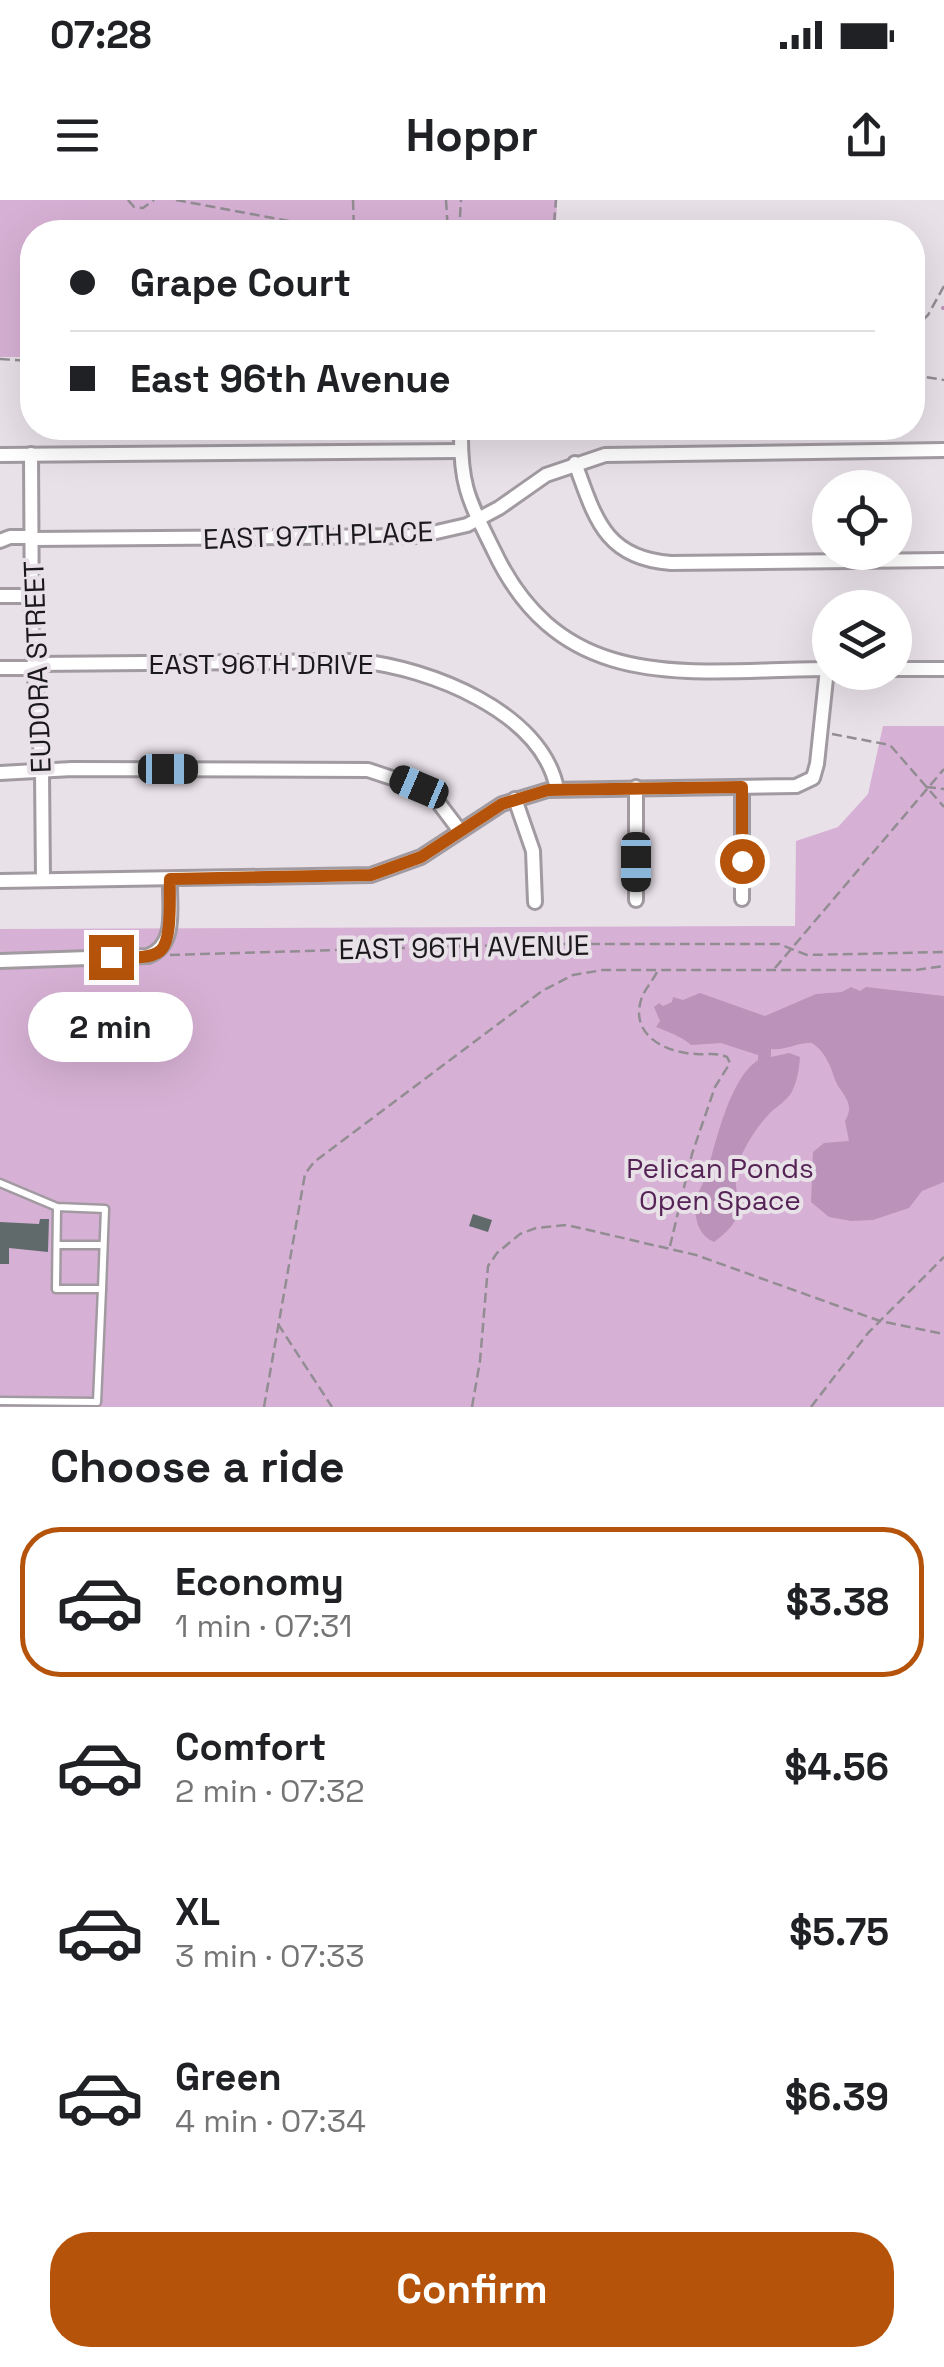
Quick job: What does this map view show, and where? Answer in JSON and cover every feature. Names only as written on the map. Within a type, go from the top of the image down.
[{"type":"street","points":[[460,440],[464,488],[504,573],[530,608],[555,631],[595,655],[658,669],[812,669]]},
{"type":"street","name":"EAST 97TH PLACE","points":[[0,541],[10,536],[396,538],[436,534],[479,520],[546,475],[575,463],[632,453],[944,450]]},
{"type":"street","points":[[0,454],[460,451]]},
{"type":"street","name":"EUDORA STREET","points":[[31,454],[43,880]]},
{"type":"street","points":[[575,463],[603,530],[620,547],[649,560],[944,560]]},
{"type":"street","points":[[0,596],[32,596]]},
{"type":"street","name":"EAST 96TH DRIVE","points":[[0,668],[359,660],[394,665],[442,680],[495,710],[541,752],[554,774],[556,789]]},
{"type":"street","points":[[912,669],[944,669]]},
{"type":"street","points":[[0,880],[371,875],[421,857],[514,798],[556,789],[796,786],[810,780],[818,764],[826,690]]},
{"type":"street","points":[[0,773],[368,770],[419,787],[438,802],[460,831]]},
{"type":"street","points":[[742,787],[742,899]]},
{"type":"street","points":[[636,788],[636,900]]},
{"type":"street","points":[[514,798],[533,851],[535,902]]},
{"type":"street","points":[[0,961],[148,956],[160,952],[168,940],[170,879]]},
{"type":"lane","points":[[0,1184],[57,1207],[105,1209],[96,1402],[0,1401]]},
{"type":"lane","points":[[57,1207],[56,1289],[102,1289]]},
{"type":"lane","points":[[57,1245],[103,1246]]},
{"type":"path","points":[[128,200],[138,208],[147,207],[154,200]]},
{"type":"path","points":[[176,200],[284,220]]},
{"type":"path","points":[[925,318],[944,286]]},
{"type":"path","points":[[821,733],[890,745],[944,807]]},
{"type":"path","points":[[774,970],[944,769]]},
{"type":"path","points":[[926,787],[944,789]]},
{"type":"path","name":"EAST 96TH AVENUE","points":[[148,956],[540,944],[779,944],[790,950]]},
{"type":"path","points":[[790,950],[808,954],[944,952]]},
{"type":"path","points":[[264,1407],[301,1186],[314,1162],[542,991],[588,972],[916,970],[944,966]]},
{"type":"path","points":[[657,969],[640,1007],[648,1036],[661,1047],[688,1054],[716,1053],[727,1057],[730,1063],[716,1088],[692,1154],[670,1248]]},
{"type":"path","points":[[472,1407],[488,1266],[507,1243],[536,1228],[567,1225],[670,1248],[806,1292],[880,1321],[944,1334]]},
{"type":"path","points":[[811,1407],[880,1321],[944,1257]]},
{"type":"path","points":[[277,1322],[332,1407]]},
{"type":"green space","points":[[0,200],[557,200],[556,220],[20,220],[20,357],[0,357]]},
{"type":"green space","name":"Pelican Ponds Open Space","points":[[883,726],[944,726],[944,1407],[0,1407],[0,929],[795,926],[796,841],[838,827],[868,794]]},
{"type":"shaded area","points":[[851,987],[860,991],[866,987],[944,996],[944,1182],[922,1191],[909,1208],[873,1220],[829,1217],[811,1202],[813,1152],[824,1143],[849,1141],[845,1121],[848,1103],[826,1058],[812,1043],[771,1049],[771,1057],[789,1053],[800,1057],[796,1082],[790,1095],[762,1123],[744,1151],[736,1177],[738,1213],[727,1231],[714,1242],[698,1226],[697,1198],[732,1095],[758,1055],[721,1043],[691,1045],[656,1027],[660,1021],[654,1007],[672,1002],[673,997],[683,1000],[700,993],[765,1016],[816,994],[842,992]]},
{"type":"building","points":[[473,1214],[492,1220],[488,1232],[469,1226]]},
{"type":"building","points":[[40,1219],[49,1219],[48,1252],[9,1248],[9,1264],[0,1264],[0,1222],[39,1224]]},
{"type":"route","points":[[111,957],[160,952],[168,940],[170,879],[354,877],[386,872],[421,857],[514,798],[556,789],[742,787],[742,861]]}]
